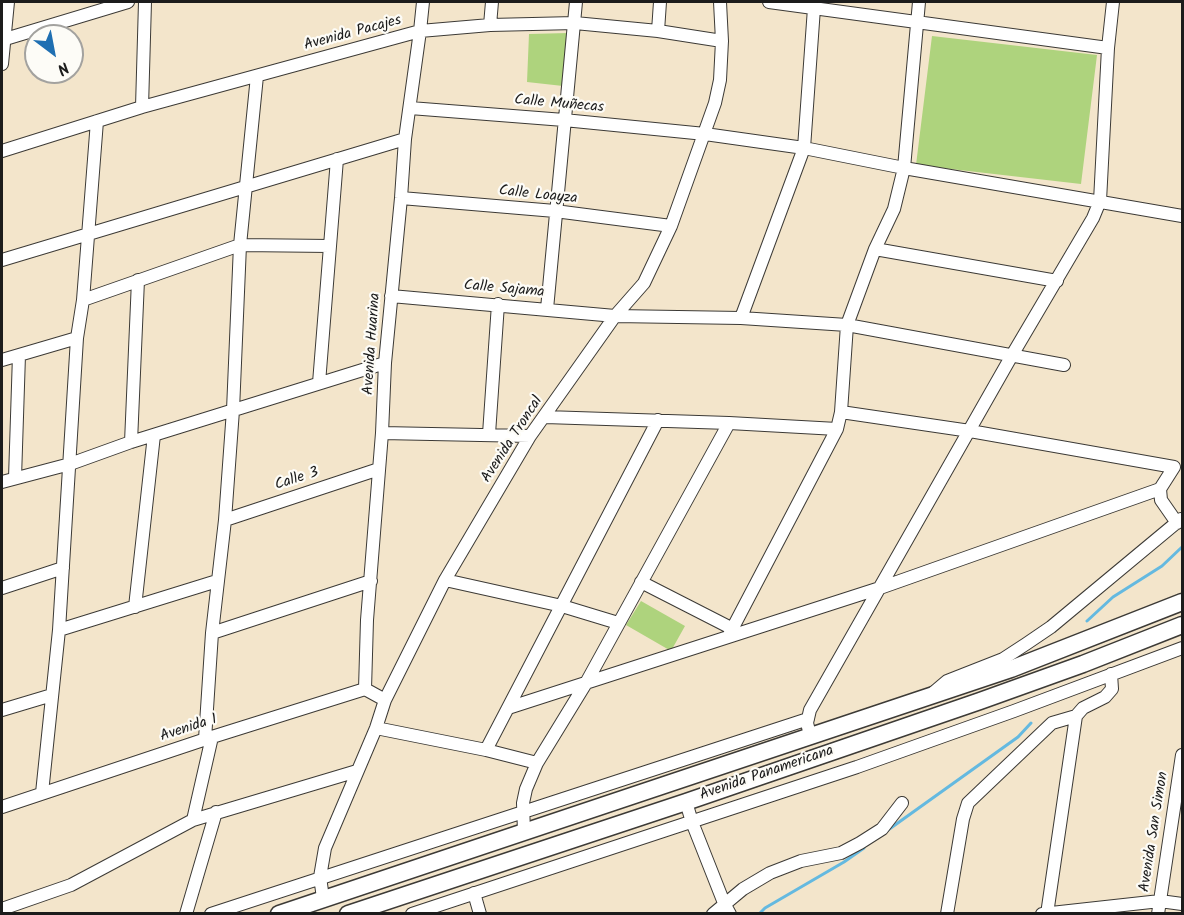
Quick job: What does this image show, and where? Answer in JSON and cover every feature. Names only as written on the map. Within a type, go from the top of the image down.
[{"type":"highway","name":"Avenida Panamericana","points":[[279,914],[524,832],[809,727],[929,696],[1011,669],[1182,602]]},
{"type":"highway","name":"Avenida Panamericana","points":[[348,914],[686,802],[1042,679],[1182,625]]},
{"type":"street","points":[[2,64],[8,2]]},
{"type":"street","points":[[3,39],[128,2]]},
{"type":"street","points":[[142,107],[145,2]]},
{"type":"street","name":"Avenida Huarina","points":[[365,689],[367,620],[382,432],[385,363],[405,139],[423,2]]},
{"type":"street","points":[[490,25],[492,2]]},
{"type":"street","points":[[547,309],[576,2]]},
{"type":"street","points":[[658,31],[660,2]]},
{"type":"street","name":"Avenida Troncal","points":[[323,898],[320,877],[325,848],[376,729],[385,700],[445,580],[530,436],[615,316],[644,283],[671,226],[716,103],[723,41],[720,2]]},
{"type":"street","points":[[769,2],[1108,48]]},
{"type":"street","points":[[730,633],[837,429],[841,412],[847,325],[875,249],[894,209],[904,168],[920,2]]},
{"type":"street","points":[[211,914],[524,812],[809,727],[810,710],[1093,218],[1100,201],[1108,48],[1113,2]]},
{"type":"street","points":[[741,318],[804,148],[814,8]]},
{"type":"street","name":"Avenida Pacajes","points":[[2,151],[142,107],[420,31],[490,25],[575,23],[658,31],[723,41]]},
{"type":"street","points":[[193,820],[209,738],[212,633],[225,520],[233,410],[240,245],[257,76]]},
{"type":"street","name":"Calle Muñecas","points":[[410,108],[705,134],[804,148],[904,168],[1182,216]]},
{"type":"street","points":[[42,793],[59,630],[77,338],[83,300],[97,121]]},
{"type":"street","points":[[2,260],[405,139]]},
{"type":"street","points":[[319,383],[337,159]]},
{"type":"street","name":"Calle Loayza","points":[[401,198],[555,212],[671,226]]},
{"type":"street","points":[[83,300],[240,245],[330,246]]},
{"type":"street","points":[[875,249],[1057,281]]},
{"type":"street","points":[[131,442],[138,280]]},
{"type":"street","name":"Calle Sajama","points":[[391,296],[615,316],[741,318],[847,325],[1064,365]]},
{"type":"street","points":[[489,434],[498,304]]},
{"type":"street","points":[[2,360],[77,338]]},
{"type":"street","points":[[15,478],[19,355]]},
{"type":"street","points":[[2,482],[70,465],[131,442],[385,363]]},
{"type":"street","points":[[841,412],[969,431],[1174,467],[1160,489],[1161,500],[1180,521]]},
{"type":"street","points":[[545,417],[837,429]]},
{"type":"street","points":[[486,750],[658,420]]},
{"type":"street","points":[[524,832],[526,789],[537,764],[586,683],[729,423]]},
{"type":"street","points":[[382,432],[530,436]]},
{"type":"street","points":[[135,607],[154,435]]},
{"type":"street","name":"Calle 3","points":[[225,520],[379,469]]},
{"type":"street","points":[[508,708],[730,633],[880,588],[1160,489]]},
{"type":"street","name":"Avenida Panamericana","points":[[929,696],[947,681],[1003,659],[1051,627],[1180,521]]},
{"type":"street","points":[[2,588],[63,568]]},
{"type":"street","points":[[445,580],[562,606],[618,623]]},
{"type":"street","points":[[59,630],[217,581]]},
{"type":"street","points":[[212,633],[371,581]]},
{"type":"street","points":[[640,582],[730,633]]},
{"type":"street","name":"Avenida Panamericana","points":[[412,914],[692,822],[991,719],[1182,648]]},
{"type":"street","points":[[947,914],[963,819],[968,803],[1052,723],[1076,716],[1083,708],[1105,697],[1112,689],[1112,674]]},
{"type":"street","points":[[365,689],[385,700]]},
{"type":"street","name":"Avenida 1","points":[[2,807],[365,689]]},
{"type":"street","points":[[2,710],[52,695]]},
{"type":"street","points":[[1047,913],[1076,716]]},
{"type":"street","points":[[376,729],[486,750],[537,764]]},
{"type":"street","name":"Avenida San Simon","points":[[1159,907],[1177,824],[1182,755]]},
{"type":"street","points":[[2,909],[71,885],[193,820],[357,771]]},
{"type":"street","points":[[686,802],[727,908]]},
{"type":"street","points":[[713,914],[727,908],[770,873],[801,861],[841,853],[861,843],[882,829],[902,803]]},
{"type":"street","points":[[186,914],[216,812]]},
{"type":"street","points":[[474,893],[480,914]]},
{"type":"street","points":[[1042,914],[1182,904]]},
{"type":"green space","points":[[568,33],[563,86],[527,82],[529,34]]},
{"type":"green space","points":[[932,36],[1097,55],[1081,184],[916,165]]},
{"type":"green space","points":[[641,601],[685,626],[671,651],[626,625]]},
{"type":"waterway","points":[[1087,621],[1113,597],[1162,566],[1182,547]]},
{"type":"waterway","points":[[888,830],[1018,737],[1031,723]]},
{"type":"waterway","points":[[759,914],[765,908],[864,848]]}]
